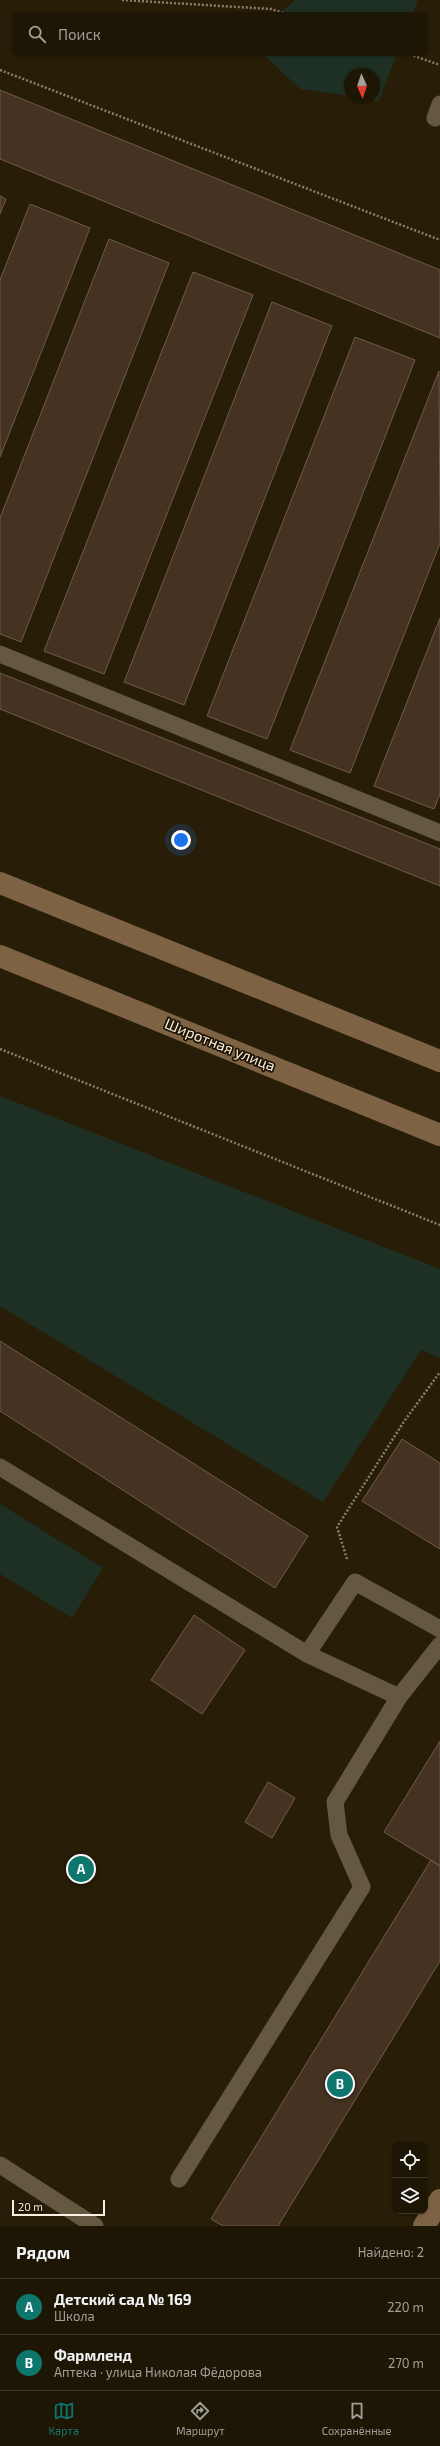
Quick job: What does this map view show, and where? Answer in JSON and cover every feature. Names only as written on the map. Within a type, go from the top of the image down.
[{"type":"main road","points":[[0,884],[440,1061]]},
{"type":"main road","name":"Широтная улица","points":[[0,956],[440,1135]]},
{"type":"main road","points":[[424,2226],[440,2200]]},
{"type":"lane","points":[[0,654],[440,833]]},
{"type":"lane","points":[[0,1467],[307,1654],[399,1697]]},
{"type":"lane","points":[[307,1654],[354,1582],[440,1629]]},
{"type":"lane","points":[[179,2179],[362,1887],[339,1835],[335,1802],[399,1697],[440,1645]]},
{"type":"lane","points":[[0,2165],[95,2226]]},
{"type":"path","points":[[122,0],[271,9],[280,12]]},
{"type":"path","points":[[414,56],[440,65]]},
{"type":"path","points":[[0,70],[440,240]]},
{"type":"path","points":[[0,1049],[440,1224]]},
{"type":"path","points":[[354,1582],[337,1527],[403,1423],[440,1372]]},
{"type":"green space","points":[[295,0],[418,0],[413,12],[281,12]]},
{"type":"green space","points":[[265,56],[396,56],[380,98],[380,68],[344,68],[344,95],[300,89]]},
{"type":"green space","points":[[0,1096],[440,1269],[440,1358],[421,1350],[323,1502],[0,1306]]},
{"type":"green space","points":[[0,1504],[103,1568],[72,1618],[0,1574]]},
{"type":"building","points":[[0,90],[440,270],[440,338],[0,159]]},
{"type":"building","points":[[0,196],[6,199],[0,214]]},
{"type":"building","points":[[30,204],[90,228],[0,457],[0,280]]},
{"type":"building","points":[[109,239],[169,263],[21,642],[0,634],[0,518]]},
{"type":"building","points":[[193,272],[253,295],[104,674],[44,651]]},
{"type":"building","points":[[272,302],[332,326],[184,705],[124,682]]},
{"type":"building","points":[[355,337],[415,360],[267,739],[207,716]]},
{"type":"building","points":[[439,371],[440,543],[350,773],[290,750]]},
{"type":"building","points":[[440,618],[440,794],[434,809],[374,786]]},
{"type":"building","points":[[0,673],[440,849],[440,886],[0,709]]},
{"type":"building","points":[[0,1341],[308,1536],[275,1588],[0,1411]]},
{"type":"building","points":[[402,1439],[440,1463],[440,1549],[362,1501]]},
{"type":"building","points":[[194,1615],[245,1650],[202,1714],[151,1680]]},
{"type":"building","points":[[440,1741],[440,1866],[384,1832]]},
{"type":"building","points":[[268,1782],[295,1798],[272,1838],[245,1822]]},
{"type":"building","points":[[431,1860],[440,1866],[440,1961],[278,2226],[223,2226],[211,2219]]},
{"type":"place","name":"Детский сад № 169","points":[[81,1869]]},
{"type":"place","name":"Фармленд","points":[[340,2084]]}]
